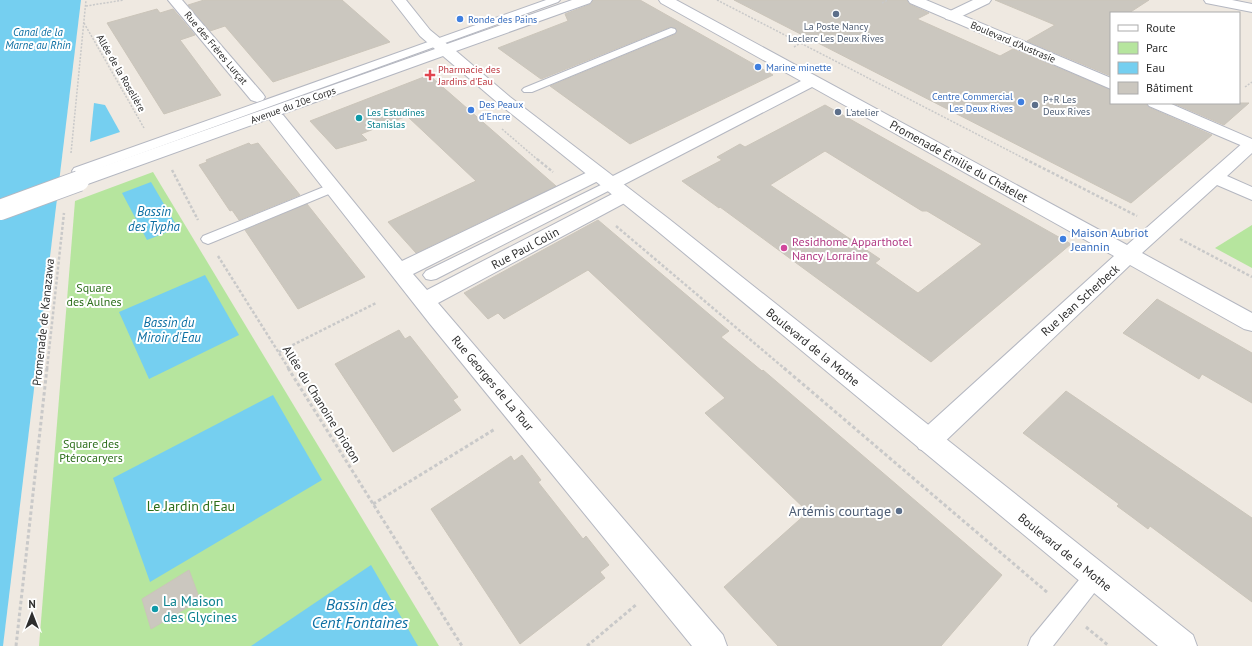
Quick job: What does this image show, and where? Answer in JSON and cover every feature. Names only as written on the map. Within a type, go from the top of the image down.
[{"type":"street","name":"Rue des Frères Lurçat","points":[[175,0],[257,97]]},
{"type":"street","name":"Boulevard de la Mothe","points":[[399,0],[422,30],[440,47],[504,100],[612,184],[1182,646]]},
{"type":"street","name":"Avenue du 20e Corps","points":[[0,210],[79,176],[440,47],[585,0]]},
{"type":"street","name":"Promenade Émilie du Châtelet","points":[[666,0],[1252,323]]},
{"type":"street","name":"Boulevard d'Austrasie","points":[[915,0],[1110,84]]},
{"type":"street","points":[[951,16],[984,0]]},
{"type":"street","points":[[1211,0],[1252,8]]},
{"type":"street","name":"Rue Paul Colin","points":[[400,271],[571,187],[612,184],[813,81]]},
{"type":"street","points":[[1157,104],[1251,145]]},
{"type":"street","name":"Rue Georges de La Tour","points":[[277,118],[331,188],[424,301],[712,646]]},
{"type":"street","name":"Rue Jean Scherbeck","points":[[928,441],[1158,227],[1251,145]]},
{"type":"street","points":[[1215,176],[1252,194]]},
{"type":"street","name":"Rue Paul Colin","points":[[424,301],[597,210],[612,184]]},
{"type":"lane","points":[[440,47],[555,0]]},
{"type":"lane","points":[[528,90],[671,31]]},
{"type":"lane","points":[[431,275],[612,184]]},
{"type":"lane","points":[[208,239],[331,188]]},
{"type":"lane","points":[[1039,646],[1095,576]]},
{"type":"path","points":[[70,158],[86,0]]},
{"type":"path","points":[[86,6],[124,0]]},
{"type":"path","points":[[717,0],[1252,277]]},
{"type":"path","points":[[882,3],[888,0]]},
{"type":"path","name":"Allée de la Roselière","points":[[84,22],[146,131]]},
{"type":"path","points":[[1245,88],[1252,82]]},
{"type":"path","points":[[497,125],[571,187]]},
{"type":"path","name":"Allée du Chanoine Drioton","points":[[172,169],[208,239],[462,646]]},
{"type":"path","name":"Promenade de Kanazawa","points":[[16,646],[64,209]]},
{"type":"path","points":[[597,210],[1109,646]]},
{"type":"path","points":[[279,352],[376,302]]},
{"type":"path","points":[[373,504],[519,414]]},
{"type":"path","points":[[587,646],[660,584]]},
{"type":"green space","name":"Le Jardin d'Eau","points":[[153,172],[439,646],[39,646],[75,201]]},
{"type":"green space","points":[[1252,225],[1252,268],[1215,248]]},
{"type":"water","name":"Canal de la Marne au Rhin","points":[[0,0],[81,0],[3,646],[0,646]]},
{"type":"water","points":[[94,103],[105,105],[120,132],[90,142]]},
{"type":"water","name":"Bassin des Typha","points":[[151,182],[178,228],[147,240],[122,193]]},
{"type":"water","name":"Bassin du Miroir d'Eau","points":[[205,275],[239,335],[149,379],[119,312]]},
{"type":"water","points":[[273,395],[322,480],[150,582],[113,478]]},
{"type":"water","name":"Bassin des Cent Fontaines","points":[[371,565],[418,646],[251,646]]},
{"type":"building","points":[[204,0],[342,0],[390,42],[273,82],[225,26],[210,31],[188,5]]},
{"type":"building","points":[[593,0],[640,0],[773,75],[630,144],[550,86],[676,34],[677,30],[675,28],[670,27],[541,79],[498,48],[568,21],[565,14],[591,4]]},
{"type":"building","name":"Centre Commercial Les Deux Rives","points":[[734,0],[907,0],[909,4],[929,13],[917,19],[1000,56],[1013,49],[1110,90],[1110,104],[1146,104],[1148,107],[1212,135],[1131,203]]},
{"type":"building","points":[[995,0],[1149,0],[1131,12],[1110,12],[1110,76],[1027,41],[1055,25]]},
{"type":"building","points":[[157,9],[160,13],[173,9],[195,35],[180,40],[221,95],[164,114],[107,23]]},
{"type":"building","points":[[429,75],[556,186],[416,253],[388,222],[476,181],[407,116],[361,134],[367,140],[336,149],[310,121]]},
{"type":"building","points":[[1249,103],[1224,125],[1175,104]]},
{"type":"building","points":[[825,105],[1071,244],[931,362],[720,207],[719,208],[682,181],[722,160],[717,157],[740,144],[745,147]],"holes":[[[825,151],[922,211],[927,211],[982,244],[918,293],[875,263],[880,259],[770,185]]]},
{"type":"building","points":[[249,143],[251,145],[258,143],[300,195],[239,220],[232,210],[230,211],[199,165],[207,162],[206,160]]},
{"type":"building","points":[[307,204],[365,277],[298,309],[245,230]]},
{"type":"building","points":[[598,220],[729,331],[721,337],[762,371],[763,370],[1002,575],[941,646],[778,646],[724,587],[808,512],[705,413],[725,398],[588,270],[504,319],[498,313],[488,319],[464,293]]},
{"type":"building","points":[[1157,299],[1252,353],[1252,403],[1202,374],[1199,379],[1123,333]]},
{"type":"building","points":[[399,330],[405,339],[410,336],[458,397],[453,400],[461,410],[393,452],[335,364]]},
{"type":"building","points":[[1066,391],[1252,518],[1252,602],[1150,526],[1148,529],[1117,506],[1119,504],[1023,433]]},
{"type":"building","points":[[522,455],[541,480],[538,482],[583,539],[586,536],[609,565],[600,572],[605,578],[520,644],[431,509],[511,456],[514,461]]},
{"type":"building","points":[[189,570],[200,600],[151,629],[142,599]]},
{"type":"place","name":"La Poste Nancy Leclerc Les Deux Rives","points":[[836,14]]},
{"type":"place","name":"Ronde des Pains","points":[[460,19]]},
{"type":"place","name":"Marine minette","points":[[758,67]]},
{"type":"place","name":"Pharmacie des Jardins d'Eau","points":[[430,75]]},
{"type":"place","name":"Centre Commercial Les Deux Rives","points":[[1021,102]]},
{"type":"place","name":"P+R Les Deux Rives","points":[[1035,105]]},
{"type":"place","name":"Des Peaux d'Encre","points":[[471,110]]},
{"type":"place","name":"L'atelier","points":[[838,112]]},
{"type":"place","name":"Les Estudines Stanislas","points":[[359,118]]},
{"type":"place","name":"Maison Aubriot Jeannin","points":[[1063,239]]},
{"type":"place","name":"Residhome Apparthotel Nancy Lorraine","points":[[784,248]]},
{"type":"place","name":"Artémis courtage","points":[[899,511]]},
{"type":"place","name":"La Maison des Glycines","points":[[155,609]]},
{"type":"park label","name":"Square des Aulnes","points":[[94,294]]},
{"type":"park label","name":"Square des Ptérocaryers","points":[[91,450]]}]
